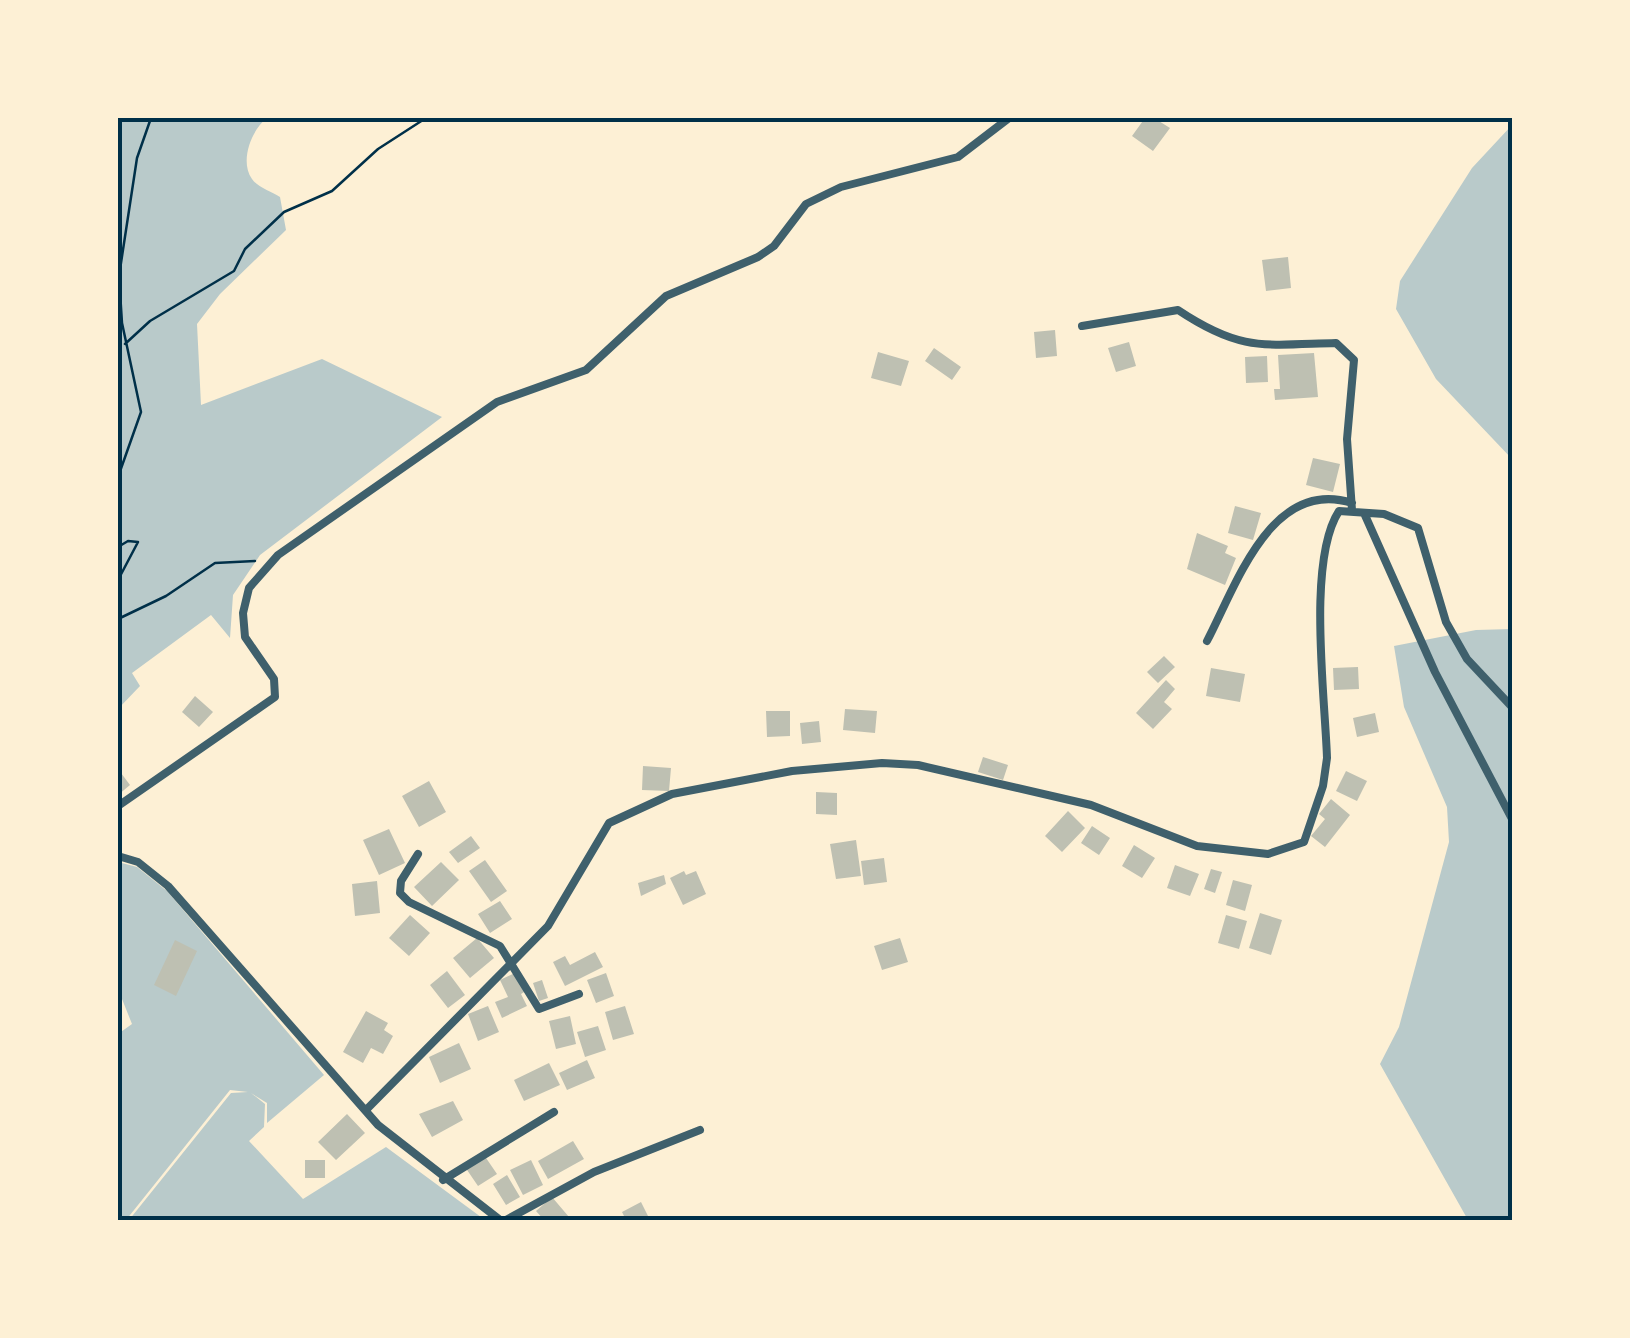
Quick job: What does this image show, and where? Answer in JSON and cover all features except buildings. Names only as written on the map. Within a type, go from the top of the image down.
[{"type":"street","points":[[118,806],[274,697],[274,679],[245,637],[243,613],[249,588],[266,565],[497,402],[586,370],[666,296],[774,246],[806,204],[841,188],[958,157],[1010,118]]},
{"type":"street","points":[[1082,326],[1178,310],[1216,335],[1250,346],[1336,343],[1348,350],[1354,360],[1346,439],[1352,506]]},
{"type":"street","points":[[1207,641],[1264,535],[1287,511],[1310,500],[1334,498],[1364,512],[1384,514],[1418,528],[1446,622],[1467,659],[1512,708]]},
{"type":"street","points":[[366,1110],[548,926],[608,823],[672,794],[792,771],[882,763],[918,765],[1091,805],[1197,846],[1268,854],[1304,842],[1323,786],[1327,758],[1325,542],[1339,511],[1352,506]]},
{"type":"street","points":[[1364,512],[1435,672],[1512,819]]},
{"type":"street","points":[[418,854],[402,881],[400,893],[409,902],[500,946],[540,1009],[580,994]]},
{"type":"street","points":[[118,856],[138,862],[168,886],[366,1110],[443,1180],[503,1220],[606,1166],[700,1130]]},
{"type":"street","points":[[443,1180],[554,1112]]},
{"type":"path","points":[[118,478],[135,438],[140,412],[126,344],[119,276],[137,158],[151,118]]},
{"type":"path","points":[[126,344],[150,321],[234,272],[246,249],[284,212],[332,192],[378,149],[426,118]]},
{"type":"path","points":[[118,547],[128,541],[138,542],[118,580]]},
{"type":"path","points":[[118,619],[166,596],[215,563],[248,558],[266,565]]},
{"type":"shaded area","points":[[118,118],[267,118],[252,137],[248,172],[254,182],[280,197],[286,230],[220,294],[197,324],[201,405],[322,359],[442,417],[260,555],[233,595],[230,638],[211,615],[132,673],[140,686],[118,709]]},
{"type":"shaded area","points":[[1512,125],[1512,459],[1436,379],[1396,309],[1400,281],[1472,168]]},
{"type":"shaded area","points":[[1512,629],[1512,1220],[1468,1220],[1380,1064],[1399,1027],[1449,842],[1447,807],[1404,707],[1394,646],[1476,630]]},
{"type":"shaded area","points":[[118,862],[137,867],[167,891],[324,1075],[267,1123],[267,1103],[251,1093],[265,1104],[264,1127],[249,1141],[303,1199],[386,1147],[485,1220],[129,1220],[231,1093],[248,1092],[230,1090],[126,1220],[118,1220],[118,1034],[132,1024],[118,989]]}]
